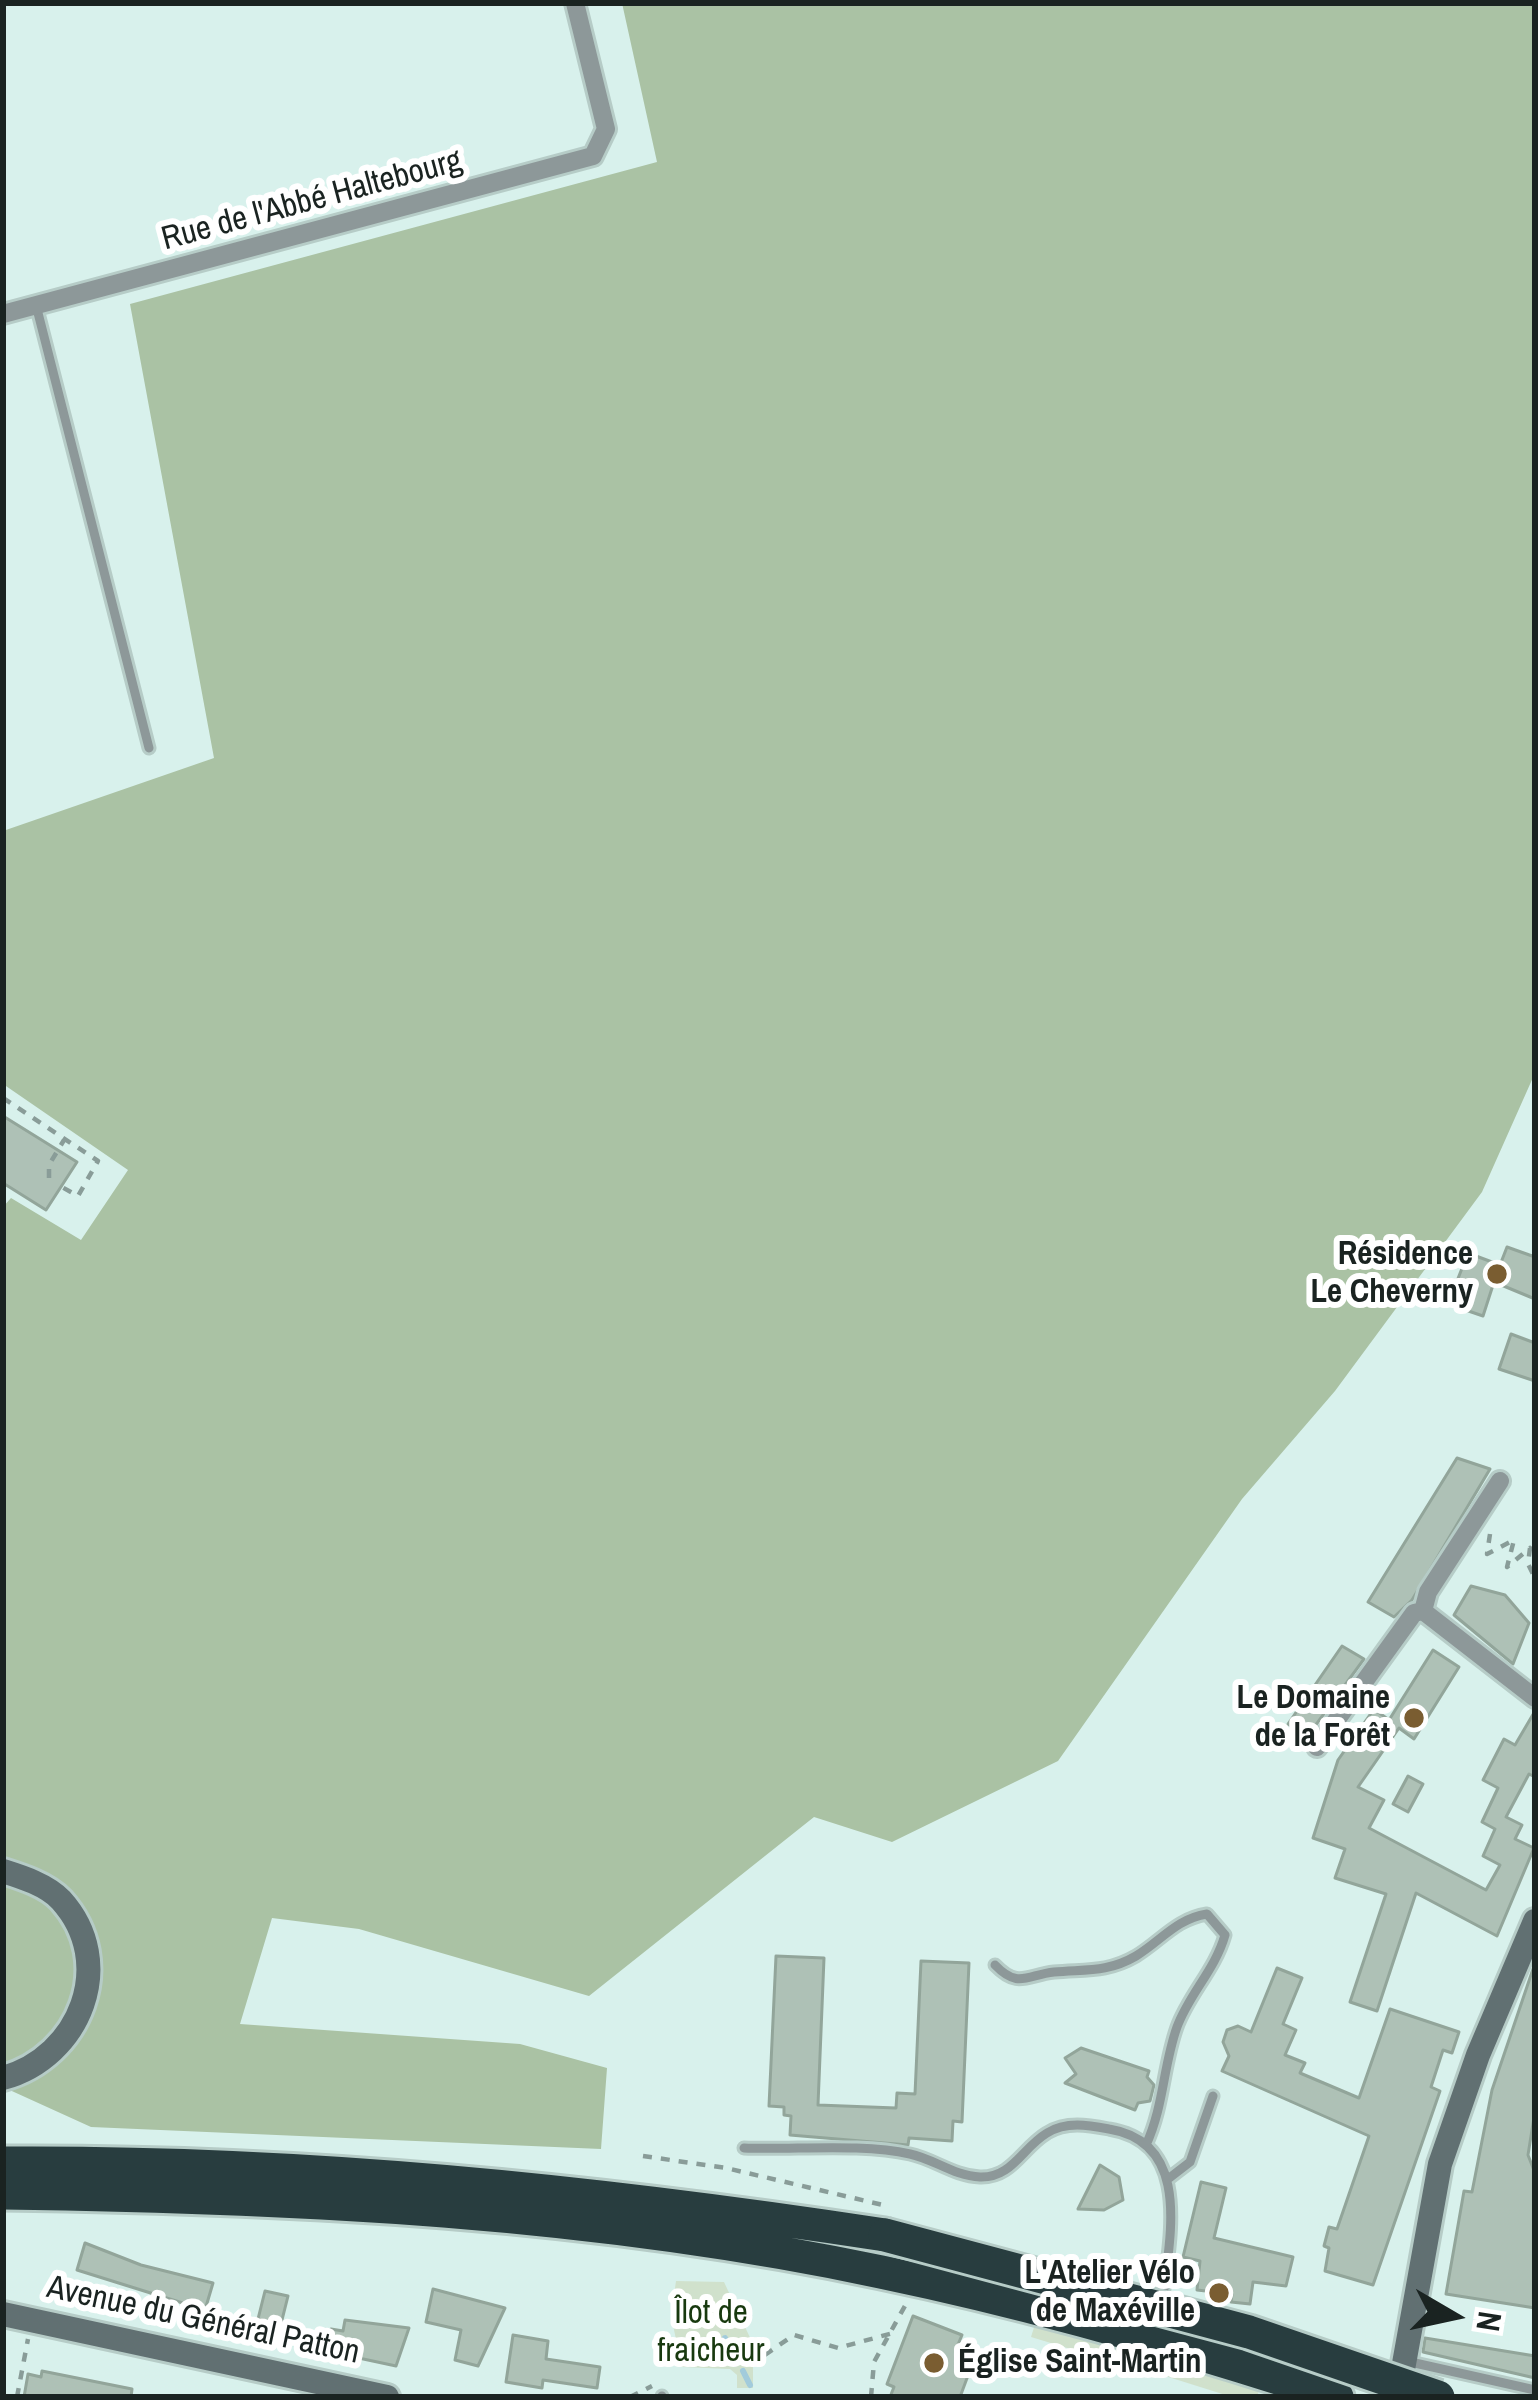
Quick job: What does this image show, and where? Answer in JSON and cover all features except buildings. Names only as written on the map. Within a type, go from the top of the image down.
[{"type":"highway","points":[[3,2163],[131,2162],[396,2173],[887,2221],[1249,2332],[1438,2397]]},
{"type":"highway","points":[[3,2193],[401,2206],[668,2236],[880,2271],[1147,2338],[1337,2397]]},
{"type":"street","name":"Rue de l'Abbé Haltebourg","points":[[3,314],[585,160],[603,142],[604,116],[574,3]]},
{"type":"street","points":[[1423,1611],[1428,1592],[1500,1481]]},
{"type":"street","points":[[1423,1611],[1535,1698]]},
{"type":"street","points":[[1317,1748],[1414,1613],[1423,1611]]},
{"type":"street","points":[[3,1871],[62,1900],[85,1943],[90,1973],[78,2018],[60,2044],[33,2067],[3,2078]]},
{"type":"street","points":[[1398,2397],[1440,2164],[1478,2054],[1535,1922]]},
{"type":"street","name":"Avenue du Général Patton","points":[[3,2314],[387,2397]]},
{"type":"lane","points":[[37,305],[149,748]]},
{"type":"lane","points":[[995,1965],[1007,1978],[1022,1982],[1052,1972],[1103,1970],[1136,1956],[1183,1918],[1207,1914],[1218,1923],[1225,1935],[1217,1960],[1176,2029],[1162,2109],[1146,2145]]},
{"type":"lane","points":[[1168,2179],[1190,2162],[1213,2096]]},
{"type":"lane","points":[[744,2148],[910,2153],[979,2177],[1014,2165],[1048,2132],[1072,2124],[1119,2130],[1146,2145],[1168,2179],[1171,2230],[1164,2289]]},
{"type":"lane","points":[[1406,2361],[1535,2390]]},
{"type":"path","points":[[3,1098],[98,1161],[78,1196],[60,1186]]},
{"type":"path","points":[[50,1178],[50,1165],[64,1139]]},
{"type":"path","points":[[1484,1505],[1496,1514],[1484,1552],[1510,1537],[1514,1540],[1504,1564],[1531,1548],[1528,1564],[1534,1576]]},
{"type":"path","points":[[643,2156],[726,2168],[887,2221]]},
{"type":"path","points":[[871,2397],[874,2362],[911,2296]]},
{"type":"path","points":[[750,2365],[794,2335],[838,2348],[893,2333]]},
{"type":"path","points":[[17,2397],[28,2339]]},
{"type":"path","points":[[630,2397],[647,2386],[662,2393]]},
{"type":"green space","points":[[622,3],[1535,3],[1535,1073],[1482,1192],[1335,1391],[1242,1499],[1058,1761],[892,1842],[814,1817],[589,1996],[359,1929],[272,1918],[240,2024],[520,2044],[607,2068],[601,2149],[91,2127],[3,2087],[3,1207],[11,1198],[81,1240],[128,1170],[3,1084],[3,831],[214,758],[130,304],[657,162]]},
{"type":"green space","points":[[1055,2260],[1156,2291],[1133,2368],[1031,2337]]},
{"type":"green space","name":"Îlot de fraicheur","points":[[676,2281],[724,2282],[753,2344],[753,2388],[737,2388],[737,2375],[730,2369],[682,2367],[671,2316]]},
{"type":"green space","points":[[1166,2295],[1278,2330],[1257,2397],[1232,2397],[1143,2369]]},
{"type":"waterway","points":[[725,2338],[734,2364]]},
{"type":"waterway","points":[[743,2371],[750,2385]]},
{"type":"place","name":"Résidence Le Cheverny","points":[[1497,1274]]},
{"type":"place","name":"Le Domaine de la Forêt","points":[[1414,1718]]},
{"type":"place","name":"L'Atelier Vélo de Maxéville","points":[[1219,2293]]},
{"type":"place","name":"Église Saint-Martin","points":[[934,2363]]}]
